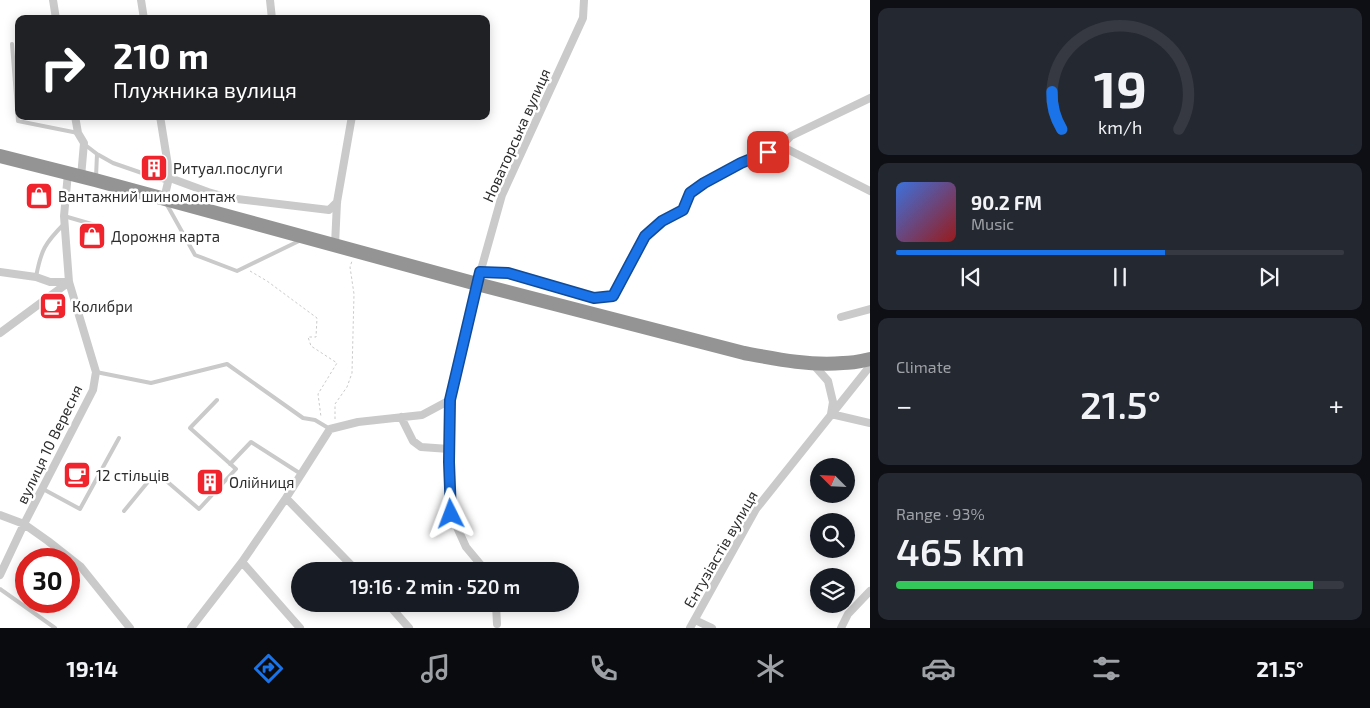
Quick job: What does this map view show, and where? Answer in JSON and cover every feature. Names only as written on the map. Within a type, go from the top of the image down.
[{"type":"highway","points":[[0,156],[335,245],[478,278],[744,353],[786,361],[812,363],[842,364],[870,359]]},
{"type":"street","points":[[53,0],[55,15]]},
{"type":"street","points":[[141,0],[143,15]]},
{"type":"street","points":[[270,0],[272,15]]},
{"type":"street","name":"Новаторська вулиця","points":[[478,562],[466,547],[451,514],[450,400],[478,278],[502,196],[583,18],[584,0]]},
{"type":"street","points":[[478,278],[508,273],[594,298],[613,296],[645,236],[662,221],[683,210],[690,193],[704,183],[741,163],[780,146],[791,136],[870,98]]},
{"type":"street","points":[[76,120],[78,133],[84,143]]},
{"type":"street","points":[[161,120],[169,180],[164,199]]},
{"type":"street","points":[[335,245],[337,202],[351,120]]},
{"type":"street","name":"вулиця 10 Вересня","points":[[0,575],[93,390],[96,372],[69,282],[64,220],[74,175],[84,143]]},
{"type":"street","points":[[780,146],[870,190]]},
{"type":"street","points":[[169,180],[228,198],[329,210],[337,202]]},
{"type":"street","points":[[201,209],[208,192]]},
{"type":"street","points":[[0,272],[50,282],[69,282]]},
{"type":"street","points":[[0,333],[69,282]]},
{"type":"street","points":[[841,317],[870,309]]},
{"type":"street","points":[[812,363],[828,381],[833,402],[831,414],[870,423]]},
{"type":"street","name":"Ентузіастів вулиця","points":[[690,628],[756,508],[870,366]]},
{"type":"street","points":[[191,628],[242,562],[333,428],[358,422],[422,415],[450,400]]},
{"type":"street","points":[[401,418],[413,441],[421,447],[449,449]]},
{"type":"street","points":[[286,498],[348,562]]},
{"type":"street","points":[[0,516],[24,524],[81,567],[130,628]]},
{"type":"street","points":[[242,562],[300,628]]},
{"type":"street","points":[[842,628],[848,614],[870,591]]},
{"type":"street","points":[[395,612],[409,628]]},
{"type":"street","points":[[496,612],[497,624]]},
{"type":"street","points":[[695,620],[712,628]]},
{"type":"lane","points":[[12,44],[15,82]]},
{"type":"lane","points":[[18,120],[78,133]]},
{"type":"lane","points":[[84,143],[97,154],[113,162],[169,180]]},
{"type":"lane","points":[[95,180],[97,154]]},
{"type":"lane","points":[[164,199],[195,255],[237,271],[306,237]]},
{"type":"lane","points":[[36,278],[42,250],[64,220],[102,228]]},
{"type":"lane","points":[[96,372],[151,382],[227,364],[303,418],[315,420],[333,428]]},
{"type":"lane","points":[[124,511],[156,472],[199,509],[236,469],[190,428],[217,400]]},
{"type":"lane","points":[[42,489],[80,509],[119,438]]},
{"type":"lane","points":[[230,464],[251,442],[301,474]]},
{"type":"lane","points":[[0,589],[55,628]]},
{"type":"path","points":[[333,428],[335,404],[347,387],[352,374],[354,294],[350,267],[352,260]]},
{"type":"path","points":[[245,268],[267,281],[317,318],[316,337],[308,337],[311,346],[337,363],[318,394],[322,424]]},
{"type":"place","name":"Ритуал.послуги","points":[[154,168]]},
{"type":"place","name":"Вантажний шиномонтаж","points":[[39,196]]},
{"type":"place","name":"Дорожня карта","points":[[92,236]]},
{"type":"place","name":"Колибри","points":[[53,306]]},
{"type":"place","name":"12 стільців","points":[[77,475]]},
{"type":"place","name":"Олійниця","points":[[210,482]]},
{"type":"route","points":[[451,514],[449,462],[450,400],[480,272],[508,273],[594,298],[613,296],[645,236],[662,221],[683,210],[690,193],[704,183],[741,163],[768,152]]}]
